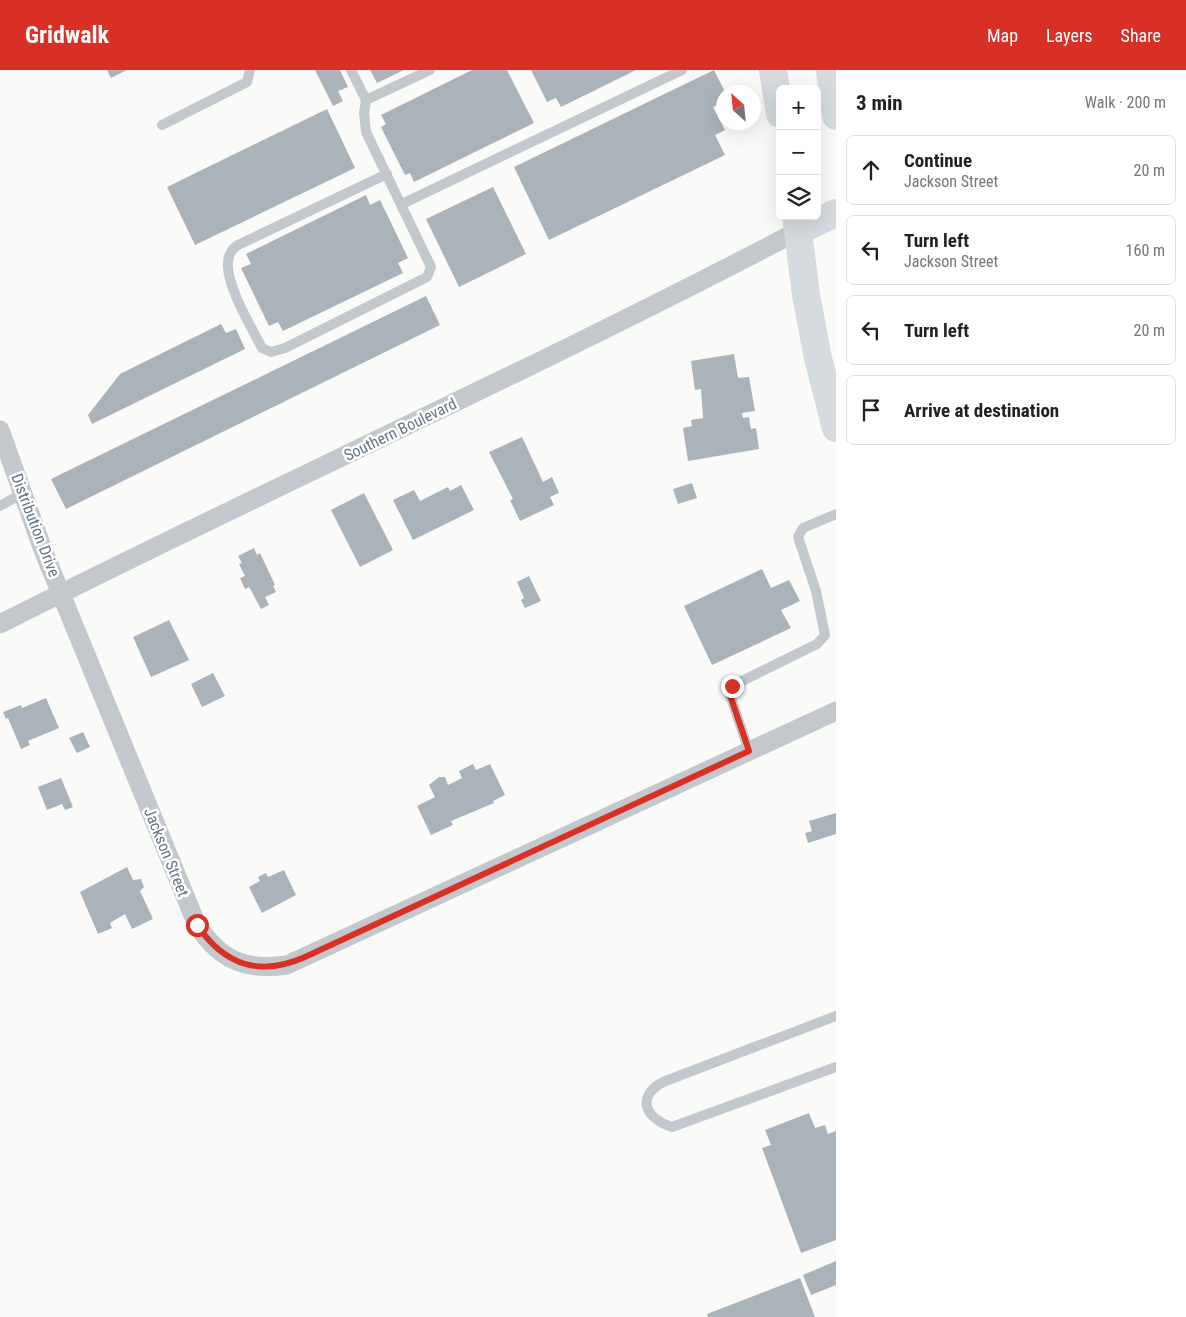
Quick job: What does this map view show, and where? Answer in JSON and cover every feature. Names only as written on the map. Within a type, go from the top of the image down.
[{"type":"main road","points":[[773,70],[776,89]]},
{"type":"main road","points":[[830,70],[836,116]]},
{"type":"main road","points":[[836,213],[797,224],[806,295],[818,358],[836,428]]},
{"type":"street","name":"Southern Boulevard","points":[[0,624],[62,592],[516,374],[692,286],[797,224]]},
{"type":"street","name":"Distribution Drive","points":[[0,430],[43,550],[62,592]]},
{"type":"street","name":"Jackson Street","points":[[62,592],[197,925],[208,942],[220,953],[242,964],[267,968],[287,965],[836,711]]},
{"type":"lane","points":[[162,125],[247,82],[250,70]]},
{"type":"lane","points":[[351,70],[366,100],[364,113],[366,132],[387,174],[402,204],[431,267],[427,277],[285,348],[271,352],[262,348],[235,297],[228,266],[230,254],[238,245],[387,174]]},
{"type":"lane","points":[[366,100],[430,70]]},
{"type":"lane","points":[[402,204],[682,70]]},
{"type":"lane","points":[[0,506],[23,493]]},
{"type":"lane","points":[[749,751],[730,695],[732,686],[817,644],[825,635],[816,591],[798,537],[803,528],[836,514]]},
{"type":"lane","points":[[836,1016],[663,1082],[653,1088],[647,1096],[648,1107],[653,1118],[672,1127],[836,1067]]},
{"type":"building","points":[[107,70],[127,70],[111,78]]},
{"type":"building","points":[[315,70],[340,70],[348,87],[338,91],[343,101],[333,106]]},
{"type":"building","points":[[370,70],[404,70],[377,83]]},
{"type":"building","points":[[472,70],[507,70],[534,123],[414,182],[410,173],[405,175],[381,127],[386,124],[381,115]]},
{"type":"building","points":[[531,70],[636,70],[561,107],[556,98],[547,102]]},
{"type":"building","points":[[714,70],[722,85],[716,85],[716,106],[713,107],[716,113],[716,130],[725,130],[715,135],[725,155],[549,240],[514,167]]},
{"type":"building","points":[[327,109],[355,168],[195,245],[167,187]]},
{"type":"building","points":[[493,187],[526,254],[459,287],[426,219]]},
{"type":"building","points":[[366,195],[370,205],[380,200],[408,258],[398,263],[403,273],[283,331],[278,322],[269,326],[241,268],[251,264],[246,254]]},
{"type":"building","points":[[426,296],[440,325],[66,509],[51,479]]},
{"type":"building","points":[[221,324],[226,333],[236,329],[245,349],[92,424],[88,415],[120,374]]},
{"type":"building","points":[[734,354],[738,378],[749,377],[755,411],[742,413],[743,418],[749,417],[751,429],[756,428],[759,449],[688,461],[683,428],[692,426],[691,420],[703,418],[701,389],[695,390],[691,361]]},
{"type":"building","points":[[522,437],[543,482],[552,477],[559,493],[550,497],[554,505],[520,521],[510,500],[513,499],[489,452]]},
{"type":"building","points":[[692,483],[697,498],[678,504],[673,489]]},
{"type":"building","points":[[461,485],[474,510],[413,540],[393,500],[414,490],[420,501],[448,487],[450,491]]},
{"type":"building","points":[[364,493],[393,550],[360,567],[331,510]]},
{"type":"building","points":[[254,548],[257,555],[260,553],[275,585],[273,586],[276,592],[265,597],[269,605],[261,609],[249,587],[245,589],[240,578],[245,576],[239,564],[242,563],[238,556]]},
{"type":"building","points":[[762,569],[771,588],[789,580],[800,601],[781,610],[791,628],[712,665],[684,606]]},
{"type":"building","points":[[529,576],[541,601],[525,608],[521,600],[524,598],[517,582]]},
{"type":"building","points":[[169,620],[189,660],[151,677],[133,637]]},
{"type":"building","points":[[213,673],[225,696],[202,707],[191,684]]},
{"type":"building","points":[[46,698],[59,728],[28,741],[30,745],[21,749],[8,718],[6,719],[3,712],[21,705],[22,708]]},
{"type":"building","points":[[83,732],[90,747],[77,753],[69,738]]},
{"type":"building","points":[[473,764],[476,770],[490,764],[505,795],[493,801],[494,803],[451,821],[453,825],[431,835],[417,806],[435,797],[429,785],[439,777],[445,777],[448,785],[462,778],[459,771]]},
{"type":"building","points":[[61,778],[73,807],[65,810],[62,804],[47,810],[38,787]]},
{"type":"building","points":[[836,813],[836,834],[808,843],[805,833],[812,831],[809,821]]},
{"type":"building","points":[[127,867],[133,880],[141,879],[144,887],[140,891],[153,919],[132,929],[125,914],[110,923],[112,928],[98,934],[80,892]]},
{"type":"building","points":[[284,870],[296,895],[262,913],[249,887],[260,881],[258,877],[266,873],[268,877]]},
{"type":"building","points":[[809,1113],[815,1128],[825,1125],[828,1134],[836,1131],[836,1240],[801,1253],[762,1148],[771,1145],[765,1130]]},
{"type":"building","points":[[836,1261],[836,1285],[811,1295],[803,1275]]},
{"type":"building","points":[[800,1278],[815,1317],[708,1317],[707,1314]]},
{"type":"route","points":[[197,925],[208,942],[220,953],[242,964],[267,968],[287,965],[305,957],[749,751],[730,695],[732,686]]}]
